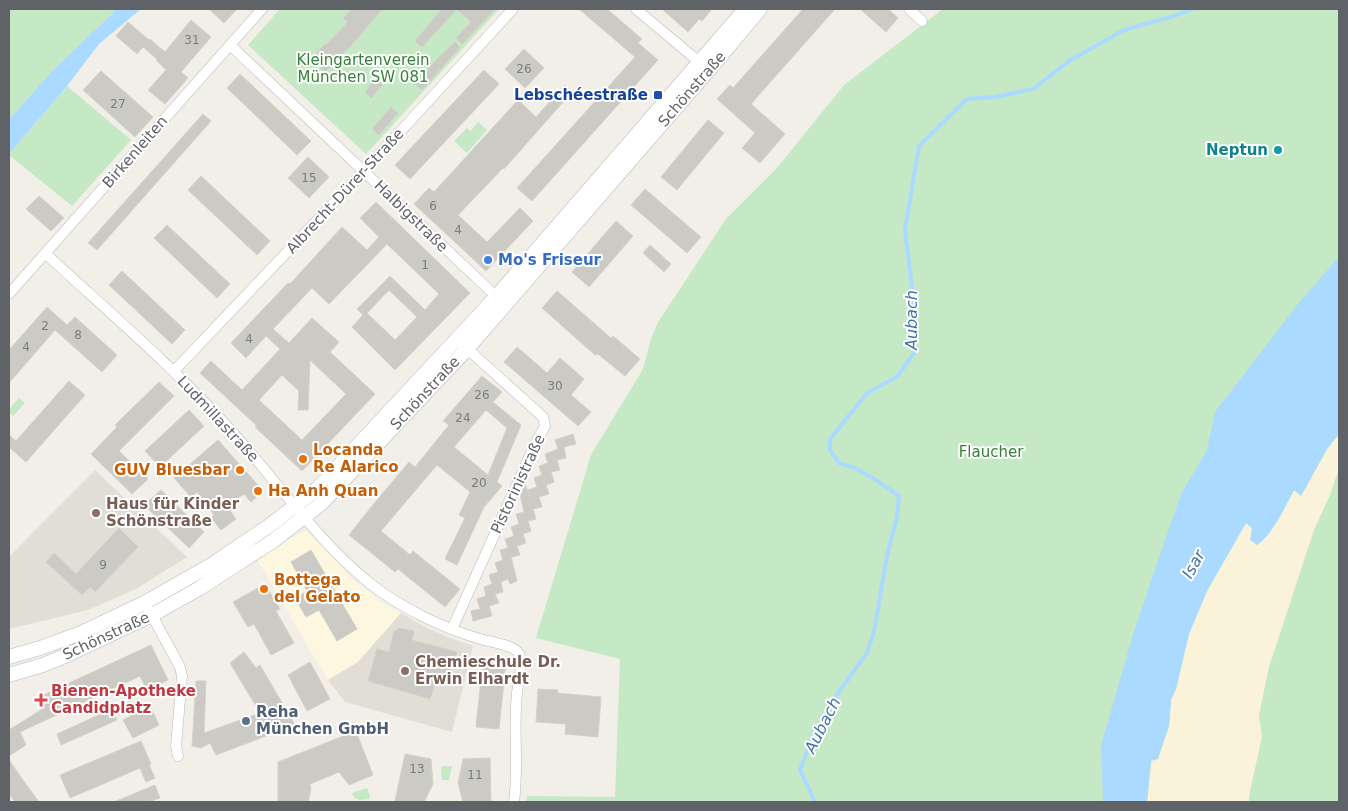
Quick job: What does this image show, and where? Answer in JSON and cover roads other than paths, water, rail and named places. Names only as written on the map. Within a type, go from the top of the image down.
[{"type":"street","name":"Birkenleiten","points":[[9,294],[262,9]]},
{"type":"street","name":"Albrecht-Dürer-Straße","points":[[174,372],[364,172],[513,9]]},
{"type":"street","points":[[636,9],[704,66]]},
{"type":"street","name":"Schönstraße","points":[[704,66],[741,14],[750,9]]},
{"type":"street","name":"Schönstraße","points":[[9,675],[65,656],[148,609],[269,526],[300,512],[318,488],[462,344],[704,66],[760,9]]},
{"type":"street","points":[[909,9],[922,21]]},
{"type":"street","name":"Halbigstraße","points":[[230,45],[500,301]]},
{"type":"street","name":"Ludmillastraße","points":[[46,254],[174,372],[235,435],[300,512],[356,573],[385,595],[429,619],[519,652],[521,660],[517,694],[514,802]]},
{"type":"street","name":"Pistorinistraße","points":[[452,629],[535,444],[545,426],[543,418],[462,344]]},
{"type":"street","points":[[148,609],[180,667],[182,676],[176,746],[178,756]]},
{"type":"street","name":"Schönstraße","points":[[9,657],[40,648],[148,609]]},
{"type":"water","points":[[117,9],[141,9],[99,44],[67,86],[9,154],[9,119],[53,70]]},
{"type":"water","name":"Isar","points":[[1339,257],[1339,434],[1327,449],[1301,496],[1294,490],[1273,527],[1257,545],[1250,540],[1252,528],[1246,523],[1207,591],[1189,634],[1176,689],[1171,700],[1169,726],[1158,759],[1151,761],[1147,802],[1103,802],[1101,746],[1134,631],[1181,494],[1207,450],[1215,412],[1298,304]]},
{"type":"waterway","name":"Aubach","points":[[815,802],[800,770],[813,736],[838,693],[867,653],[874,631],[887,556],[897,517],[899,496],[873,478],[853,467],[839,463],[830,450],[830,439],[867,393],[897,377],[914,353],[913,295],[905,230],[919,146],[967,99],[995,97],[1033,89],[1069,61],[1124,30],[1193,9]]},
{"type":"place","name":"Lebschéestraße","points":[[658,95]]},
{"type":"place","name":"Neptun","points":[[1278,150]]},
{"type":"place","name":"Mo's Friseur","points":[[488,260]]},
{"type":"place","name":"Locanda Re Alarico","points":[[303,459]]},
{"type":"place","name":"GUV Bluesbar","points":[[240,470]]},
{"type":"place","name":"Ha Anh Quan","points":[[258,491]]},
{"type":"place","name":"Haus für Kinder Schönstraße","points":[[96,513]]},
{"type":"place","name":"Bottega del Gelato","points":[[264,589]]},
{"type":"place","name":"Chemieschule Dr. Erwin Elhardt","points":[[405,671]]},
{"type":"place","name":"Bienen-Apotheke Candidplatz","points":[[41,700]]},
{"type":"place","name":"Reha München GmbH","points":[[246,721]]},
{"type":"park label","name":"Kleingartenverein München SW 081","points":[[363,68]]},
{"type":"park label","name":"Flaucher","points":[[991,452]]}]
